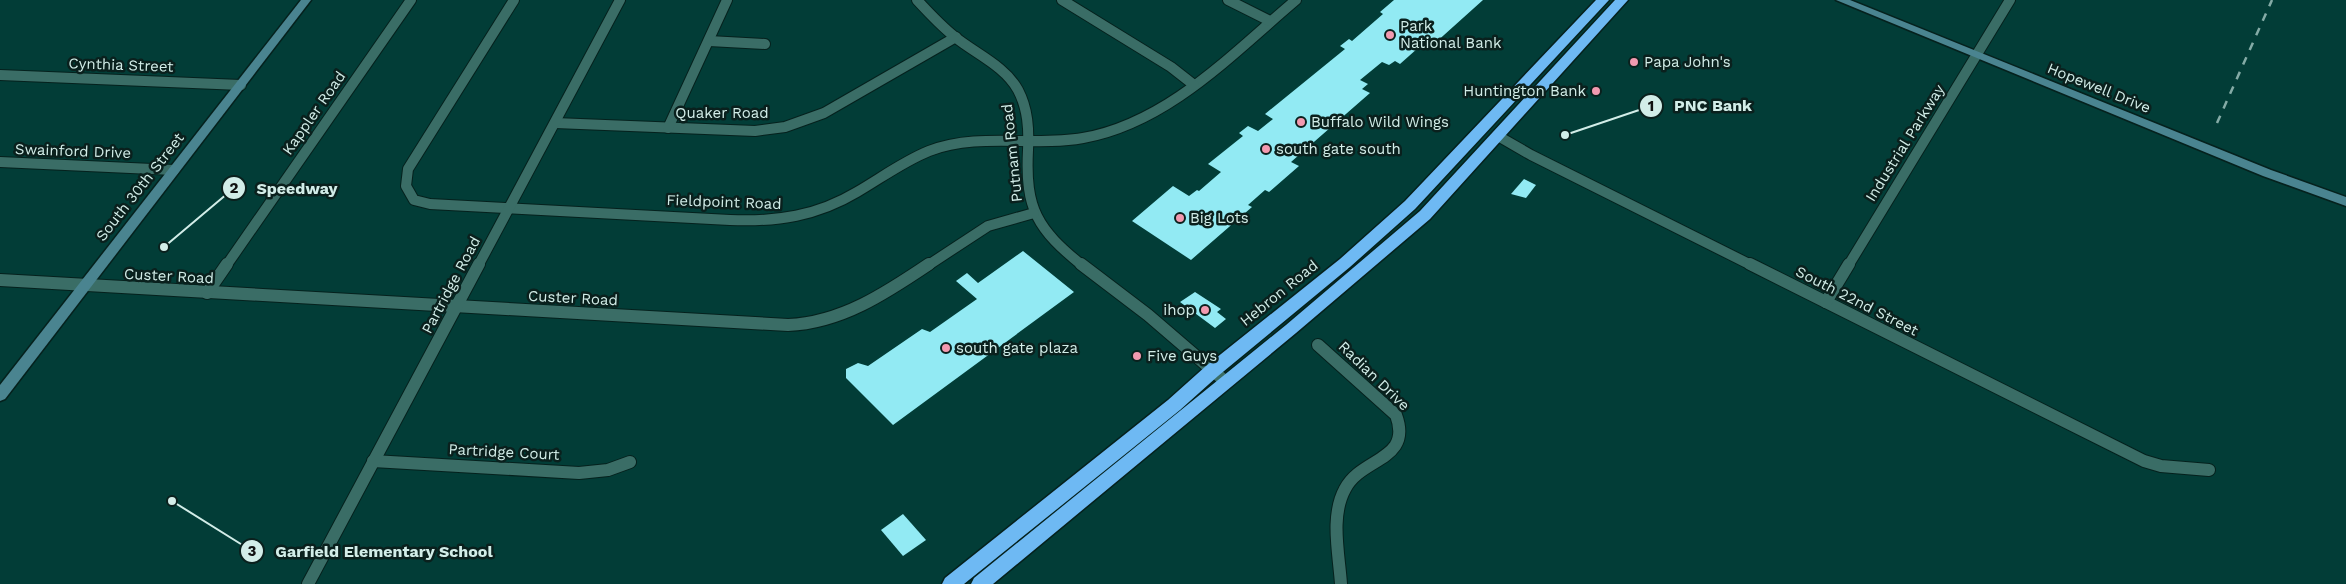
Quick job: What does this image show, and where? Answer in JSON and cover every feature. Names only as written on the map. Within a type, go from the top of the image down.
[{"type":"highway","name":"Hebron Road","points":[[950,584],[1094,470],[1345,263],[1410,205],[1437,180],[1480,131],[1603,0]]},
{"type":"highway","points":[[987,582],[1358,272],[1434,204],[1622,0]]},
{"type":"highway","points":[[1498,136],[1499,120],[1528,88],[1527,82]]},
{"type":"highway","points":[[1434,204],[1435,194],[1478,148],[1480,131]]},
{"type":"street","name":"South 30th Street","points":[[0,395],[306,0]]},
{"type":"street","name":"Kappler Road","points":[[207,293],[411,0]]},
{"type":"street","name":"Fieldpoint Road","points":[[514,0],[408,169],[405,182],[407,192],[419,202],[732,219],[788,219],[818,212],[845,201],[909,161],[940,147],[974,141],[1028,142],[1083,138],[1111,132],[1133,123],[1194,85],[1235,53],[1296,0]]},
{"type":"street","name":"Partridge Road","points":[[308,584],[620,0]]},
{"type":"street","points":[[668,128],[727,0]]},
{"type":"street","name":"Putnam Road","points":[[917,0],[956,37],[1009,75],[1024,101],[1028,142],[1029,194],[1034,214],[1044,227],[1066,252],[1144,312],[1226,382]]},
{"type":"street","points":[[1062,0],[1171,67],[1194,85]]},
{"type":"street","points":[[1228,0],[1270,21]]},
{"type":"street","name":"Hopewell Drive","points":[[1841,0],[2267,173],[2346,202]]},
{"type":"street","name":"Industrial Parkway","points":[[1826,302],[2010,0]]},
{"type":"street","name":"Quaker Road","points":[[555,123],[755,131],[798,124],[824,113],[956,37]]},
{"type":"street","points":[[709,40],[764,44]]},
{"type":"street","name":"Cynthia Street","points":[[0,75],[241,85]]},
{"type":"street","name":"South 22nd Street","points":[[1498,136],[1531,155],[2144,461],[2161,466],[2209,470]]},
{"type":"street","name":"Swainford Drive","points":[[0,162],[174,170]]},
{"type":"street","name":"Custer Road","points":[[0,280],[750,324],[809,323],[838,315],[861,305],[988,226],[1034,214]]},
{"type":"street","name":"Radian Drive","points":[[1318,345],[1396,415],[1402,426],[1402,436],[1398,444],[1389,453],[1351,479],[1338,505],[1342,584]]},
{"type":"street","name":"Partridge Court","points":[[373,461],[579,473],[608,470],[630,462]]},
{"type":"building","name":"south gate south","points":[[1394,0],[1483,0],[1434,44],[1427,40],[1400,64],[1395,61],[1389,65],[1382,62],[1360,80],[1368,84],[1362,89],[1370,93],[1291,162],[1299,166],[1269,192],[1265,190],[1248,205],[1252,207],[1191,260],[1132,221],[1173,186],[1189,196],[1197,190],[1199,191],[1221,172],[1208,164],[1243,136],[1239,133],[1248,126],[1258,131],[1273,119],[1265,114],[1345,49],[1340,46],[1349,39],[1352,41],[1383,14],[1380,12]]},
{"type":"building","points":[[1524,179],[1536,185],[1526,198],[1511,194]]},
{"type":"building","name":"south gate plaza","points":[[1023,251],[1074,292],[893,425],[846,378],[846,369],[858,363],[868,366],[922,329],[930,332],[977,299],[956,281],[967,273],[978,283]]},
{"type":"building","name":"ihop","points":[[1195,292],[1221,309],[1217,312],[1226,319],[1215,328],[1180,302]]},
{"type":"building","points":[[903,514],[926,540],[903,556],[881,530]]},
{"type":"railway","points":[[2217,123],[2272,0]]},
{"type":"place","name":"Park National Bank","points":[[1390,35]]},
{"type":"place","name":"Papa John's","points":[[1634,62]]},
{"type":"place","name":"Huntington Bank","points":[[1596,91]]},
{"type":"place","name":"Buffalo Wild Wings","points":[[1301,122]]},
{"type":"place","name":"PNC Bank","points":[[1565,135]]},
{"type":"place","name":"south gate south","points":[[1266,149]]},
{"type":"place","name":"Big Lots","points":[[1180,218]]},
{"type":"place","name":"Speedway","points":[[164,247]]},
{"type":"place","name":"ihop","points":[[1205,310]]},
{"type":"place","name":"south gate plaza","points":[[946,348]]},
{"type":"place","name":"Five Guys","points":[[1137,356]]},
{"type":"place","name":"Garfield Elementary School","points":[[172,501]]}]
